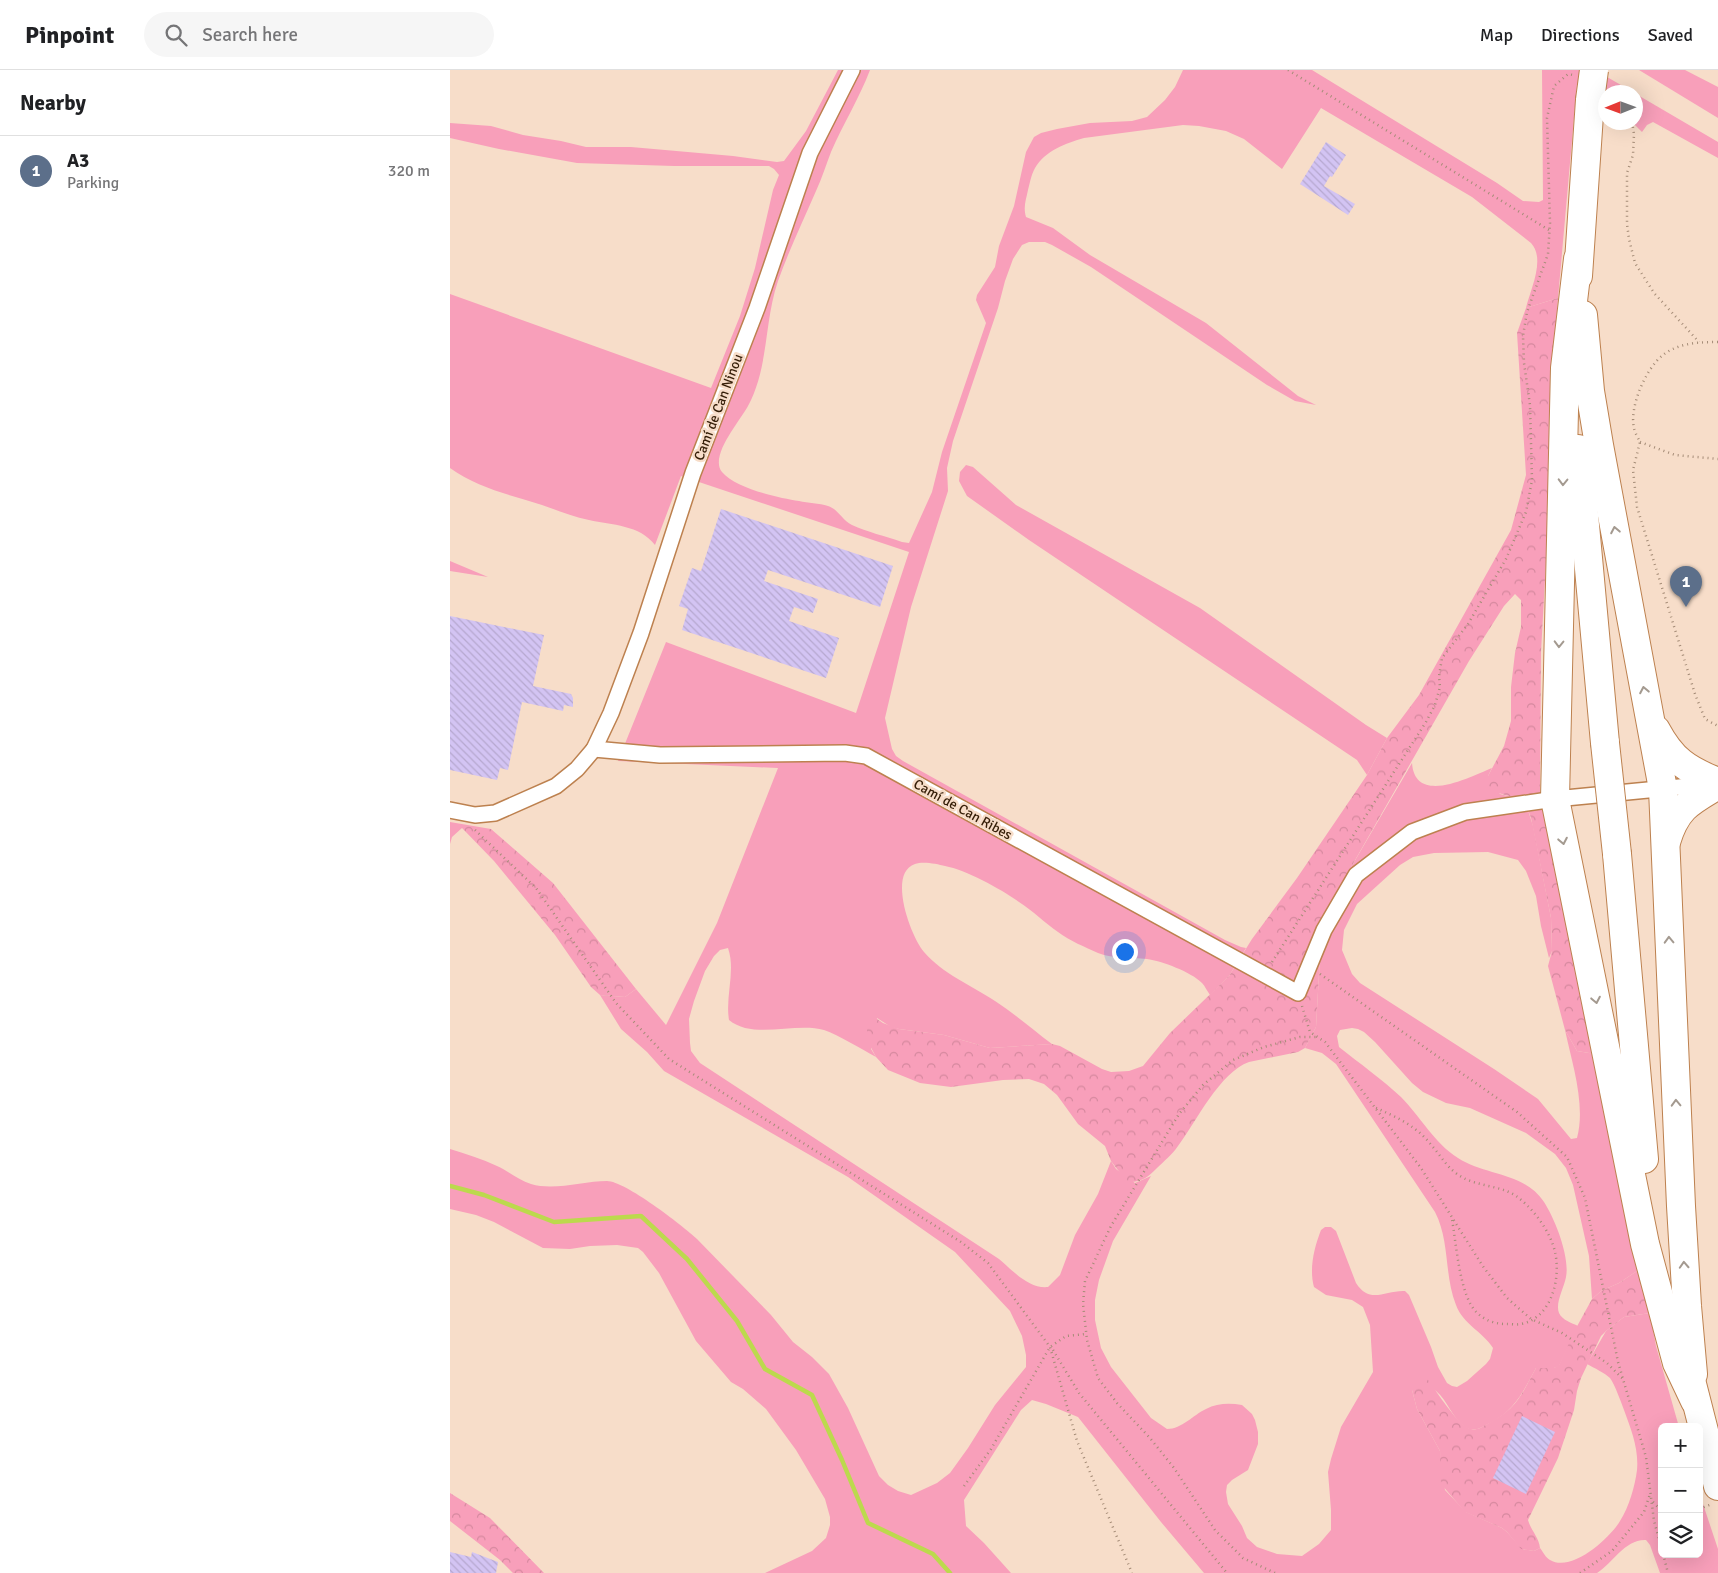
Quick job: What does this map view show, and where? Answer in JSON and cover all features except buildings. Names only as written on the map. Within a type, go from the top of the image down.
[{"type":"highway","points":[[1585,73],[1590,100],[1578,259],[1565,368],[1555,799],[1645,1244],[1677,1363],[1695,1401]]},
{"type":"highway","points":[[1578,259],[1590,392],[1663,789],[1681,1206],[1695,1401]]},
{"type":"highway","points":[[1578,259],[1575,416],[1617,854],[1643,1152],[1659,1248],[1695,1401],[1718,1486]]},
{"type":"highway","points":[[1649,716],[1663,742],[1678,762],[1697,774],[1718,783]]},
{"type":"highway","points":[[1665,846],[1673,824],[1688,802],[1718,783]]},
{"type":"street","name":"Camí de Can Ninou","points":[[453,811],[475,815],[495,813],[556,786],[577,769],[594,749],[611,713],[641,633],[693,473],[756,308],[810,153],[852,70]]},
{"type":"street","name":"Camí de Can Ribes","points":[[594,749],[660,755],[844,753],[866,756],[1298,993]]},
{"type":"street","points":[[1298,993],[1324,930],[1356,875],[1412,832],[1465,812],[1555,799],[1718,783]]},
{"type":"path","points":[[1288,70],[1549,230]]},
{"type":"path","points":[[1264,974],[1426,722],[1435,705],[1440,687],[1442,658],[1468,624],[1506,559],[1526,512],[1532,480],[1530,406],[1524,363],[1523,336],[1527,312],[1548,254],[1547,118],[1554,86],[1568,74],[1585,73]]},
{"type":"path","points":[[1633,130],[1633,155],[1627,173],[1627,224],[1628,239],[1635,263],[1654,293],[1699,342]]},
{"type":"path","points":[[1718,342],[1699,342],[1682,345],[1662,355],[1642,382],[1634,408],[1634,428],[1640,442],[1633,470],[1637,507],[1695,694],[1705,719],[1718,726]]},
{"type":"path","points":[[1640,442],[1675,455],[1718,459]]},
{"type":"path","points":[[453,811],[536,888],[616,1003],[670,1059],[961,1242],[988,1263],[1050,1347],[1079,1393],[1227,1573]]},
{"type":"path","points":[[1309,967],[1517,1112],[1567,1157],[1585,1198],[1618,1362],[1646,1456],[1654,1521],[1658,1536]]},
{"type":"path","points":[[1298,993],[1310,1032],[1324,1042],[1421,1168],[1482,1265],[1502,1292],[1531,1319],[1562,1333],[1608,1363],[1624,1380]]},
{"type":"path","points":[[1275,1573],[1243,1558],[1215,1530],[1174,1468],[1150,1438],[1117,1403],[1098,1378],[1086,1334],[1083,1304],[1085,1281],[1111,1226],[1179,1114],[1202,1085],[1233,1060],[1264,1047],[1300,1037],[1318,1037]]},
{"type":"path","points":[[1375,1108],[1395,1116],[1415,1128],[1432,1145],[1446,1165],[1458,1175],[1478,1184],[1500,1188],[1519,1197],[1532,1210],[1546,1230],[1555,1252],[1556,1281],[1550,1299],[1540,1314],[1522,1324],[1500,1324],[1482,1318],[1471,1304],[1462,1280],[1451,1217]]},
{"type":"path","points":[[964,1486],[991,1449],[1050,1347],[1066,1336],[1086,1334]]},
{"type":"path","points":[[1050,1347],[1077,1441],[1132,1573]]},
{"type":"path","points":[[1580,1573],[1612,1551],[1644,1512],[1650,1492]]},
{"type":"path","points":[[1652,1500],[1658,1507]]},
{"type":"path","points":[[1664,1558],[1668,1573]]},
{"type":"green space","points":[[838,70],[870,70],[831,152],[782,269],[770,312],[760,376],[748,406],[722,448],[719,465],[722,472],[728,478],[737,483],[780,497],[828,506],[852,525],[909,543],[932,492],[942,452],[986,323],[976,300],[977,295],[995,267],[999,246],[1014,206],[1026,152],[1034,137],[1057,129],[1090,123],[1132,121],[1147,117],[1165,100],[1175,87],[1183,70],[1312,70],[1497,183],[1523,201],[1539,202],[1543,200],[1542,70],[1595,70],[1621,85],[1598,85],[1598,94],[1577,84],[1558,298],[1526,308],[1537,266],[1537,257],[1531,243],[1472,197],[1321,108],[1282,169],[1244,139],[1226,131],[1183,125],[1084,138],[1063,145],[1050,152],[1039,162],[1032,176],[1025,204],[1026,217],[1053,228],[1090,255],[1206,323],[1298,396],[1316,405],[1295,401],[1267,385],[1091,267],[1052,245],[1045,242],[1029,242],[1022,245],[1013,259],[1005,281],[998,308],[953,441],[947,468],[948,491],[911,607],[885,718],[892,749],[896,756],[903,761],[1225,940],[1246,948],[1229,976],[1210,995],[1203,984],[1197,979],[1176,968],[1147,959],[1104,955],[1078,944],[1058,932],[1012,897],[973,876],[942,865],[918,863],[907,870],[903,879],[902,892],[908,920],[924,952],[940,967],[1002,1006],[1052,1044],[990,1048],[944,1035],[891,1027],[877,1018],[871,1049],[876,1057],[824,1030],[800,1028],[762,1030],[739,1026],[729,1020],[728,1002],[731,966],[728,948],[720,950],[714,956],[705,971],[689,1019],[690,1043],[691,1051],[700,1063],[999,1259],[1016,1274],[1034,1285],[1048,1287],[1060,1275],[1075,1235],[1098,1194],[1111,1161],[1116,1169],[1135,1183],[1151,1176],[1113,1241],[1099,1280],[1095,1300],[1095,1320],[1101,1348],[1111,1367],[1151,1418],[1167,1429],[1178,1427],[1206,1409],[1219,1405],[1242,1405],[1252,1414],[1258,1432],[1258,1444],[1248,1470],[1227,1485],[1228,1504],[1247,1538],[1257,1547],[1277,1554],[1302,1556],[1319,1544],[1331,1530],[1328,1472],[1331,1459],[1341,1427],[1373,1372],[1370,1325],[1363,1307],[1352,1300],[1326,1295],[1314,1287],[1312,1273],[1313,1258],[1321,1230],[1325,1227],[1331,1227],[1336,1231],[1356,1283],[1361,1290],[1372,1295],[1405,1291],[1409,1295],[1438,1367],[1447,1383],[1457,1387],[1467,1381],[1490,1359],[1493,1348],[1468,1323],[1456,1305],[1452,1294],[1443,1235],[1435,1212],[1336,1064],[1322,1053],[1305,1048],[1316,1027],[1320,956],[1340,912],[1350,869],[1412,763],[1415,776],[1423,783],[1433,786],[1458,782],[1492,768],[1488,776],[1500,794],[1515,798],[1528,810],[1533,826],[1551,918],[1552,951],[1549,958],[1536,896],[1526,871],[1518,860],[1488,852],[1434,853],[1413,857],[1400,865],[1357,904],[1344,930],[1342,950],[1352,974],[1360,983],[1538,1099],[1571,1139],[1577,1138],[1580,1112],[1577,1084],[1565,1030],[1577,1051],[1595,1054],[1640,1269],[1619,1283],[1601,1291],[1592,1299],[1589,1256],[1573,1185],[1566,1168],[1555,1154],[1526,1133],[1470,1108],[1446,1103],[1423,1092],[1412,1083],[1364,1032],[1352,1028],[1340,1030],[1337,1036],[1339,1047],[1401,1097],[1449,1152],[1469,1164],[1515,1180],[1536,1192],[1553,1218],[1564,1249],[1567,1269],[1558,1309],[1562,1318],[1578,1326],[1559,1366],[1554,1368],[1536,1368],[1518,1400],[1499,1418],[1478,1429],[1468,1429],[1465,1427],[1436,1391],[1412,1378],[1412,1390],[1417,1409],[1440,1451],[1445,1490],[1466,1512],[1502,1528],[1522,1549],[1534,1551],[1540,1548],[1550,1560],[1559,1563],[1579,1558],[1590,1552],[1608,1536],[1620,1521],[1631,1496],[1637,1470],[1637,1454],[1634,1439],[1614,1385],[1608,1376],[1587,1364],[1606,1331],[1624,1317],[1650,1313],[1656,1346],[1678,1423],[1658,1423],[1658,1558],[1703,1558],[1703,1504],[1718,1549],[1718,1573],[1660,1573],[1650,1545],[1646,1540],[1632,1543],[1625,1547],[1597,1573],[1204,1573],[1078,1417],[1032,1400],[1021,1410],[964,1500],[966,1526],[1011,1573],[765,1573],[812,1551],[826,1538],[830,1517],[825,1499],[796,1450],[766,1409],[743,1389],[731,1382],[696,1341],[659,1273],[643,1252],[638,1248],[617,1245],[570,1249],[543,1248],[494,1222],[476,1215],[450,1209],[450,1149],[491,1163],[522,1180],[540,1186],[607,1181],[627,1188],[667,1214],[697,1239],[771,1315],[793,1342],[829,1374],[848,1408],[879,1476],[898,1491],[911,1495],[937,1483],[950,1473],[995,1405],[1026,1367],[1026,1355],[1022,1336],[1010,1311],[955,1252],[848,1177],[664,1071],[647,1052],[621,1029],[600,995],[625,997],[636,989],[666,1025],[717,923],[778,768],[618,761],[666,642],[856,713],[909,552],[681,476],[655,545],[642,533],[625,527],[577,517],[494,490],[472,481],[450,468],[450,294],[711,388],[740,316],[755,268],[773,190],[779,175],[769,166],[577,163],[450,138],[450,123],[491,126],[523,135],[586,147],[631,147],[777,162],[784,161],[806,131]]},
{"type":"green space","points":[[1639,70],[1685,70],[1718,87],[1718,118]]},
{"type":"green space","points":[[1643,98],[1718,142],[1718,158],[1653,122],[1647,125],[1642,132],[1640,130],[1643,130]]},
{"type":"green space","points":[[1558,298],[1552,377],[1548,525],[1541,652],[1540,790],[1595,1054],[1577,1051],[1565,1030],[1548,966],[1552,951],[1551,918],[1528,810],[1515,798],[1492,791],[1488,784],[1488,776],[1504,746],[1511,721],[1511,687],[1515,653],[1521,627],[1521,600],[1515,594],[1504,606],[1469,661],[1350,869],[1340,912],[1320,956],[1316,1027],[1305,1048],[1298,1052],[1249,1062],[1238,1067],[1209,1099],[1173,1152],[1147,1177],[1136,1182],[1127,1182],[1111,1161],[1105,1146],[1078,1124],[1057,1095],[1044,1084],[1029,1079],[1003,1080],[951,1087],[920,1083],[888,1070],[876,1057],[867,1040],[867,1024],[870,1014],[883,1023],[899,1029],[944,1035],[990,1048],[1052,1044],[1060,1046],[1102,1069],[1111,1072],[1129,1071],[1143,1066],[1170,1033],[1229,976],[1252,939],[1297,878],[1367,775],[1387,738],[1419,695],[1511,530],[1526,475],[1517,333],[1526,308]]},
{"type":"green space","points":[[966,465],[973,467],[1016,505],[1200,608],[1387,738],[1367,775],[1357,760],[1029,540],[967,496],[959,481],[960,472]]},
{"type":"green space","points":[[450,561],[488,577],[450,571]]},
{"type":"green space","points":[[450,822],[491,829],[553,883],[636,989],[625,997],[600,995],[591,987],[555,935],[494,861],[462,828],[452,837],[450,844]]},
{"type":"green space","points":[[1640,1269],[1650,1313],[1624,1317],[1601,1336],[1581,1378],[1574,1410],[1558,1458],[1528,1520],[1540,1548],[1534,1551],[1521,1549],[1502,1528],[1465,1512],[1441,1484],[1440,1451],[1417,1409],[1412,1390],[1412,1378],[1420,1376],[1428,1380],[1463,1425],[1471,1429],[1481,1427],[1499,1417],[1513,1406],[1536,1368],[1554,1368],[1559,1365],[1592,1299],[1601,1291],[1619,1283]]},
{"type":"green space","points":[[450,1493],[490,1518],[544,1573],[513,1573],[500,1560],[450,1521]]},
{"type":"waterway","points":[[450,1186],[484,1195],[554,1222],[641,1216],[687,1259],[737,1321],[765,1369],[812,1395],[868,1523],[933,1554],[950,1573]]},
{"type":"place","name":"A3","points":[[1686,607]]}]
